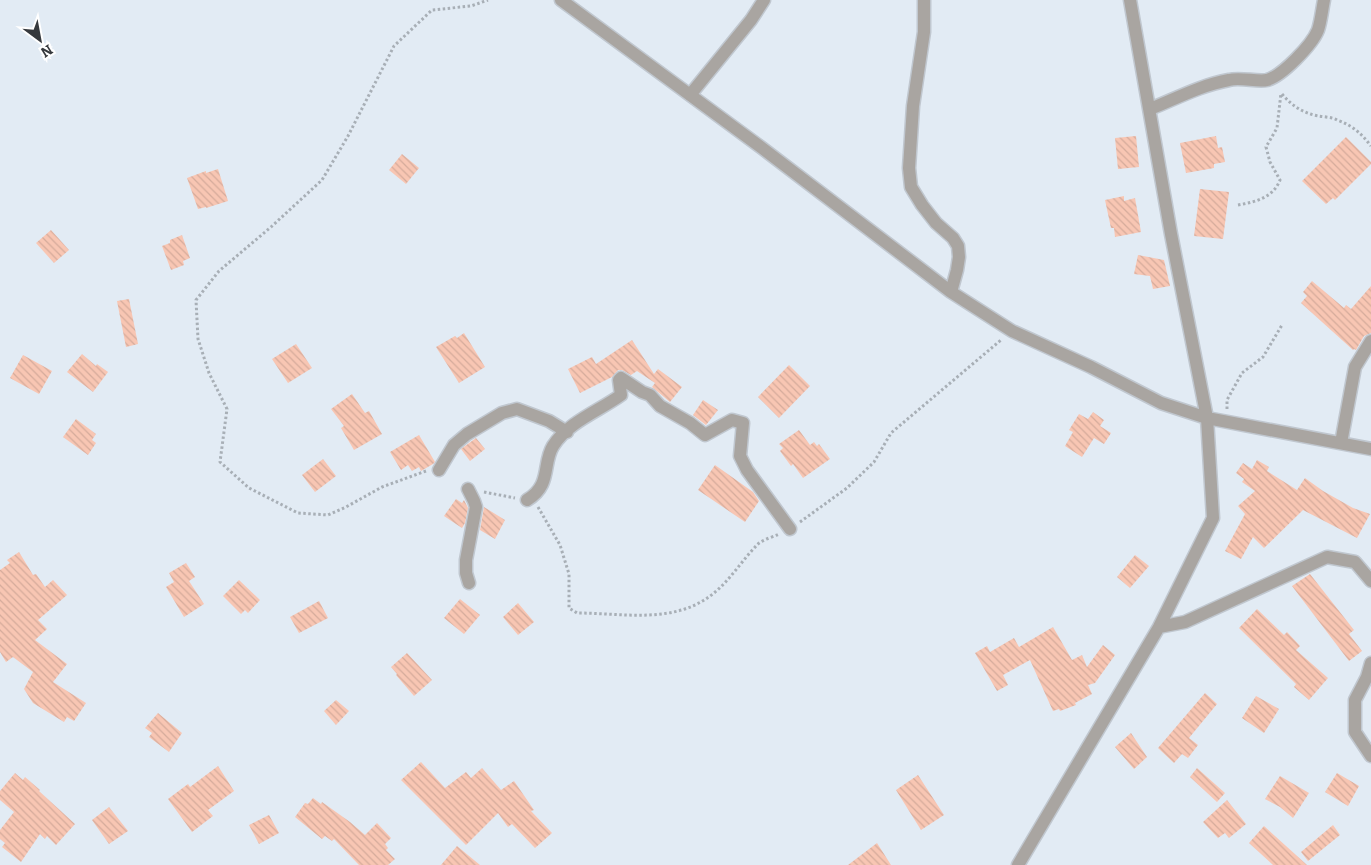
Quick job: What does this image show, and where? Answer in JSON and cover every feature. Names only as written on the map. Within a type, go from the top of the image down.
[{"type":"street","points":[[561,0],[951,292],[1012,331],[1091,367],[1160,403],[1207,418],[1371,449]]},
{"type":"street","points":[[690,96],[751,20],[764,0]]},
{"type":"street","points":[[924,0],[924,32],[913,106],[909,168],[911,187],[922,205],[958,246],[959,257],[951,292]]},
{"type":"street","points":[[1018,865],[1159,627],[1213,518],[1207,418],[1171,234],[1130,0]]},
{"type":"street","points":[[1150,110],[1203,87],[1230,80],[1252,79],[1264,81],[1272,78],[1298,59],[1318,31],[1324,0]]},
{"type":"street","points":[[1341,443],[1355,367],[1371,341]]},
{"type":"street","points":[[527,500],[534,496],[547,474],[553,446],[572,425],[621,395],[639,390],[650,395],[660,406],[690,422],[705,435],[732,420],[743,423],[740,456],[747,470],[790,529]]},
{"type":"street","points":[[439,470],[454,445],[467,434],[502,413],[517,410],[549,421],[566,432]]},
{"type":"street","points":[[468,489],[476,507],[466,560],[466,573],[469,583]]},
{"type":"street","points":[[1159,627],[1185,622],[1328,557],[1355,562],[1371,582]]},
{"type":"street","points":[[1371,663],[1367,677],[1355,700],[1355,732],[1371,756]]},
{"type":"path","points":[[439,470],[429,470],[382,486],[328,515],[298,513],[249,488],[220,462],[227,408],[209,373],[198,339],[196,300],[219,271],[322,180],[348,136],[394,46],[432,10],[471,6],[488,0]]},
{"type":"path","points":[[1272,78],[1288,101],[1302,111],[1316,116],[1336,119],[1364,136],[1371,146]]},
{"type":"path","points":[[1238,205],[1267,196],[1276,188],[1280,180],[1270,162],[1266,147],[1276,128],[1282,93]]},
{"type":"path","points":[[1226,422],[1227,400],[1242,373],[1263,357],[1282,325]]},
{"type":"path","points":[[468,489],[527,500],[541,509],[560,545],[569,574],[569,608],[577,613],[638,616],[667,615],[695,605],[714,593],[760,543],[790,529],[846,488],[874,462],[891,433],[1012,331]]},
{"type":"building","points":[[1136,136],[1139,167],[1118,169],[1115,138]]},
{"type":"building","points":[[1216,136],[1218,148],[1222,147],[1225,162],[1214,164],[1214,168],[1186,173],[1180,143]]},
{"type":"building","points":[[1346,137],[1371,164],[1335,200],[1333,198],[1326,204],[1302,181]]},
{"type":"building","points":[[402,154],[419,168],[406,184],[389,170]]},
{"type":"building","points":[[218,169],[228,201],[198,209],[187,178]]},
{"type":"building","points":[[1200,189],[1229,192],[1223,239],[1194,236]]},
{"type":"building","points":[[1124,196],[1124,201],[1135,198],[1141,232],[1115,237],[1114,228],[1111,228],[1105,200]]},
{"type":"building","points":[[51,230],[69,250],[54,263],[36,243]]},
{"type":"building","points":[[182,235],[190,258],[183,261],[184,265],[171,270],[162,246]]},
{"type":"building","points":[[1138,255],[1164,260],[1170,286],[1153,289],[1150,276],[1134,274]]},
{"type":"building","points":[[1312,281],[1344,308],[1346,305],[1351,309],[1371,286],[1371,333],[1364,336],[1356,350],[1353,350],[1301,303],[1307,296],[1303,292]]},
{"type":"building","points":[[129,299],[138,344],[126,347],[117,301]]},
{"type":"building","points":[[464,333],[485,367],[459,383],[436,347]]},
{"type":"building","points":[[632,340],[654,374],[658,369],[682,387],[670,402],[652,387],[655,383],[637,371],[631,375],[618,370],[612,377],[580,393],[568,369],[592,357],[596,364]]},
{"type":"building","points":[[296,344],[312,368],[288,383],[272,359]]},
{"type":"building","points":[[82,354],[96,366],[97,364],[108,372],[93,392],[67,372]]},
{"type":"building","points":[[23,355],[52,371],[39,394],[10,378]]},
{"type":"building","points":[[789,365],[810,386],[779,418],[758,397]]},
{"type":"building","points":[[352,394],[365,413],[369,411],[382,434],[354,450],[341,428],[344,426],[331,409]]},
{"type":"building","points":[[703,400],[718,410],[706,425],[693,415]]},
{"type":"building","points":[[1093,412],[1104,420],[1100,426],[1111,433],[1104,444],[1094,438],[1082,457],[1065,446],[1073,432],[1069,430],[1079,414],[1088,419]]},
{"type":"building","points":[[76,419],[96,434],[92,440],[96,443],[88,455],[63,437]]},
{"type":"building","points":[[799,430],[810,445],[814,442],[817,446],[819,444],[830,459],[803,478],[780,451],[783,448],[779,444]]},
{"type":"building","points":[[419,435],[435,462],[421,471],[419,467],[412,471],[408,465],[401,470],[390,452]]},
{"type":"building","points":[[476,438],[485,449],[470,461],[461,449]]},
{"type":"building","points":[[323,459],[336,476],[315,492],[302,475]]},
{"type":"building","points":[[1257,460],[1269,467],[1267,471],[1297,490],[1305,478],[1353,508],[1370,514],[1357,538],[1303,510],[1264,548],[1253,537],[1241,559],[1225,551],[1245,514],[1238,506],[1255,491],[1242,482],[1244,479],[1236,473],[1243,463],[1252,469]]},
{"type":"building","points":[[715,465],[753,492],[759,501],[745,522],[698,490]]},
{"type":"building","points":[[456,499],[462,503],[464,500],[468,508],[462,528],[444,516]]},
{"type":"building","points":[[484,507],[505,520],[495,539],[480,530]]},
{"type":"building","points":[[19,552],[33,575],[36,574],[45,587],[53,580],[67,595],[38,620],[47,629],[35,640],[67,664],[53,682],[86,703],[74,721],[67,717],[64,722],[33,703],[24,689],[33,672],[13,657],[6,662],[0,652],[0,570],[10,563],[7,560]]},
{"type":"building","points":[[1135,555],[1149,566],[1130,588],[1117,577]]},
{"type":"building","points":[[186,563],[195,577],[189,581],[204,604],[184,617],[166,587],[174,582],[169,573]]},
{"type":"building","points":[[1310,574],[1354,630],[1349,634],[1362,651],[1349,661],[1292,586]]},
{"type":"building","points":[[239,580],[260,600],[248,613],[245,610],[241,614],[223,596]]},
{"type":"building","points":[[460,599],[480,615],[464,634],[444,618]]},
{"type":"building","points":[[319,601],[328,618],[299,633],[290,617]]},
{"type":"building","points":[[518,603],[534,622],[518,635],[503,617]]},
{"type":"building","points":[[1257,609],[1284,635],[1287,632],[1300,646],[1296,650],[1328,678],[1309,700],[1294,687],[1296,684],[1239,628]]},
{"type":"building","points":[[1053,627],[1072,660],[1082,655],[1087,667],[1103,645],[1115,655],[1095,683],[1088,685],[1092,694],[1075,703],[1076,705],[1060,711],[1059,709],[1053,711],[1030,660],[1003,675],[1008,685],[997,691],[975,653],[987,646],[990,652],[1014,638],[1019,647]]},
{"type":"building","points":[[407,653],[432,680],[414,696],[391,667]]},
{"type":"building","points":[[1205,693],[1217,704],[1189,738],[1198,745],[1188,758],[1182,754],[1174,763],[1158,748]]},
{"type":"building","points":[[1256,696],[1279,709],[1264,733],[1242,718]]},
{"type":"building","points":[[336,700],[349,711],[336,725],[324,711]]},
{"type":"building","points":[[158,713],[182,733],[169,752],[149,737],[152,733],[145,728]]},
{"type":"building","points":[[1131,733],[1147,757],[1134,769],[1115,747]]},
{"type":"building","points":[[421,762],[445,788],[466,772],[471,778],[482,768],[501,790],[514,781],[534,810],[531,811],[552,833],[535,848],[512,824],[508,827],[498,813],[466,845],[401,780]]},
{"type":"building","points":[[218,766],[234,791],[208,810],[213,816],[192,832],[168,799],[188,784],[190,787]]},
{"type":"building","points":[[1197,768],[1225,793],[1217,802],[1190,777]]},
{"type":"building","points":[[15,773],[23,780],[25,777],[75,824],[56,845],[47,836],[45,839],[40,834],[21,862],[2,847],[5,843],[0,839],[0,830],[14,812],[0,800],[0,791]]},
{"type":"building","points":[[1337,773],[1359,786],[1348,806],[1325,792]]},
{"type":"building","points":[[918,775],[944,815],[921,830],[896,790]]},
{"type":"building","points":[[1280,776],[1309,793],[1293,818],[1280,807],[1265,799]]},
{"type":"building","points":[[313,798],[321,804],[322,802],[365,835],[377,823],[391,838],[385,844],[388,848],[386,850],[395,859],[388,865],[359,865],[334,839],[332,841],[325,836],[322,839],[295,817],[305,803],[308,804]]},
{"type":"building","points":[[1227,800],[1246,824],[1229,838],[1225,833],[1218,838],[1203,822]]},
{"type":"building","points":[[109,807],[128,831],[109,844],[92,820]]},
{"type":"building","points":[[269,815],[279,833],[259,844],[249,825]]},
{"type":"building","points":[[1333,825],[1340,835],[1308,861],[1301,852]]},
{"type":"building","points":[[1264,826],[1307,865],[1273,865],[1249,843]]},
{"type":"building","points":[[877,843],[891,865],[848,865]]},
{"type":"building","points":[[457,846],[480,865],[441,865]]}]
